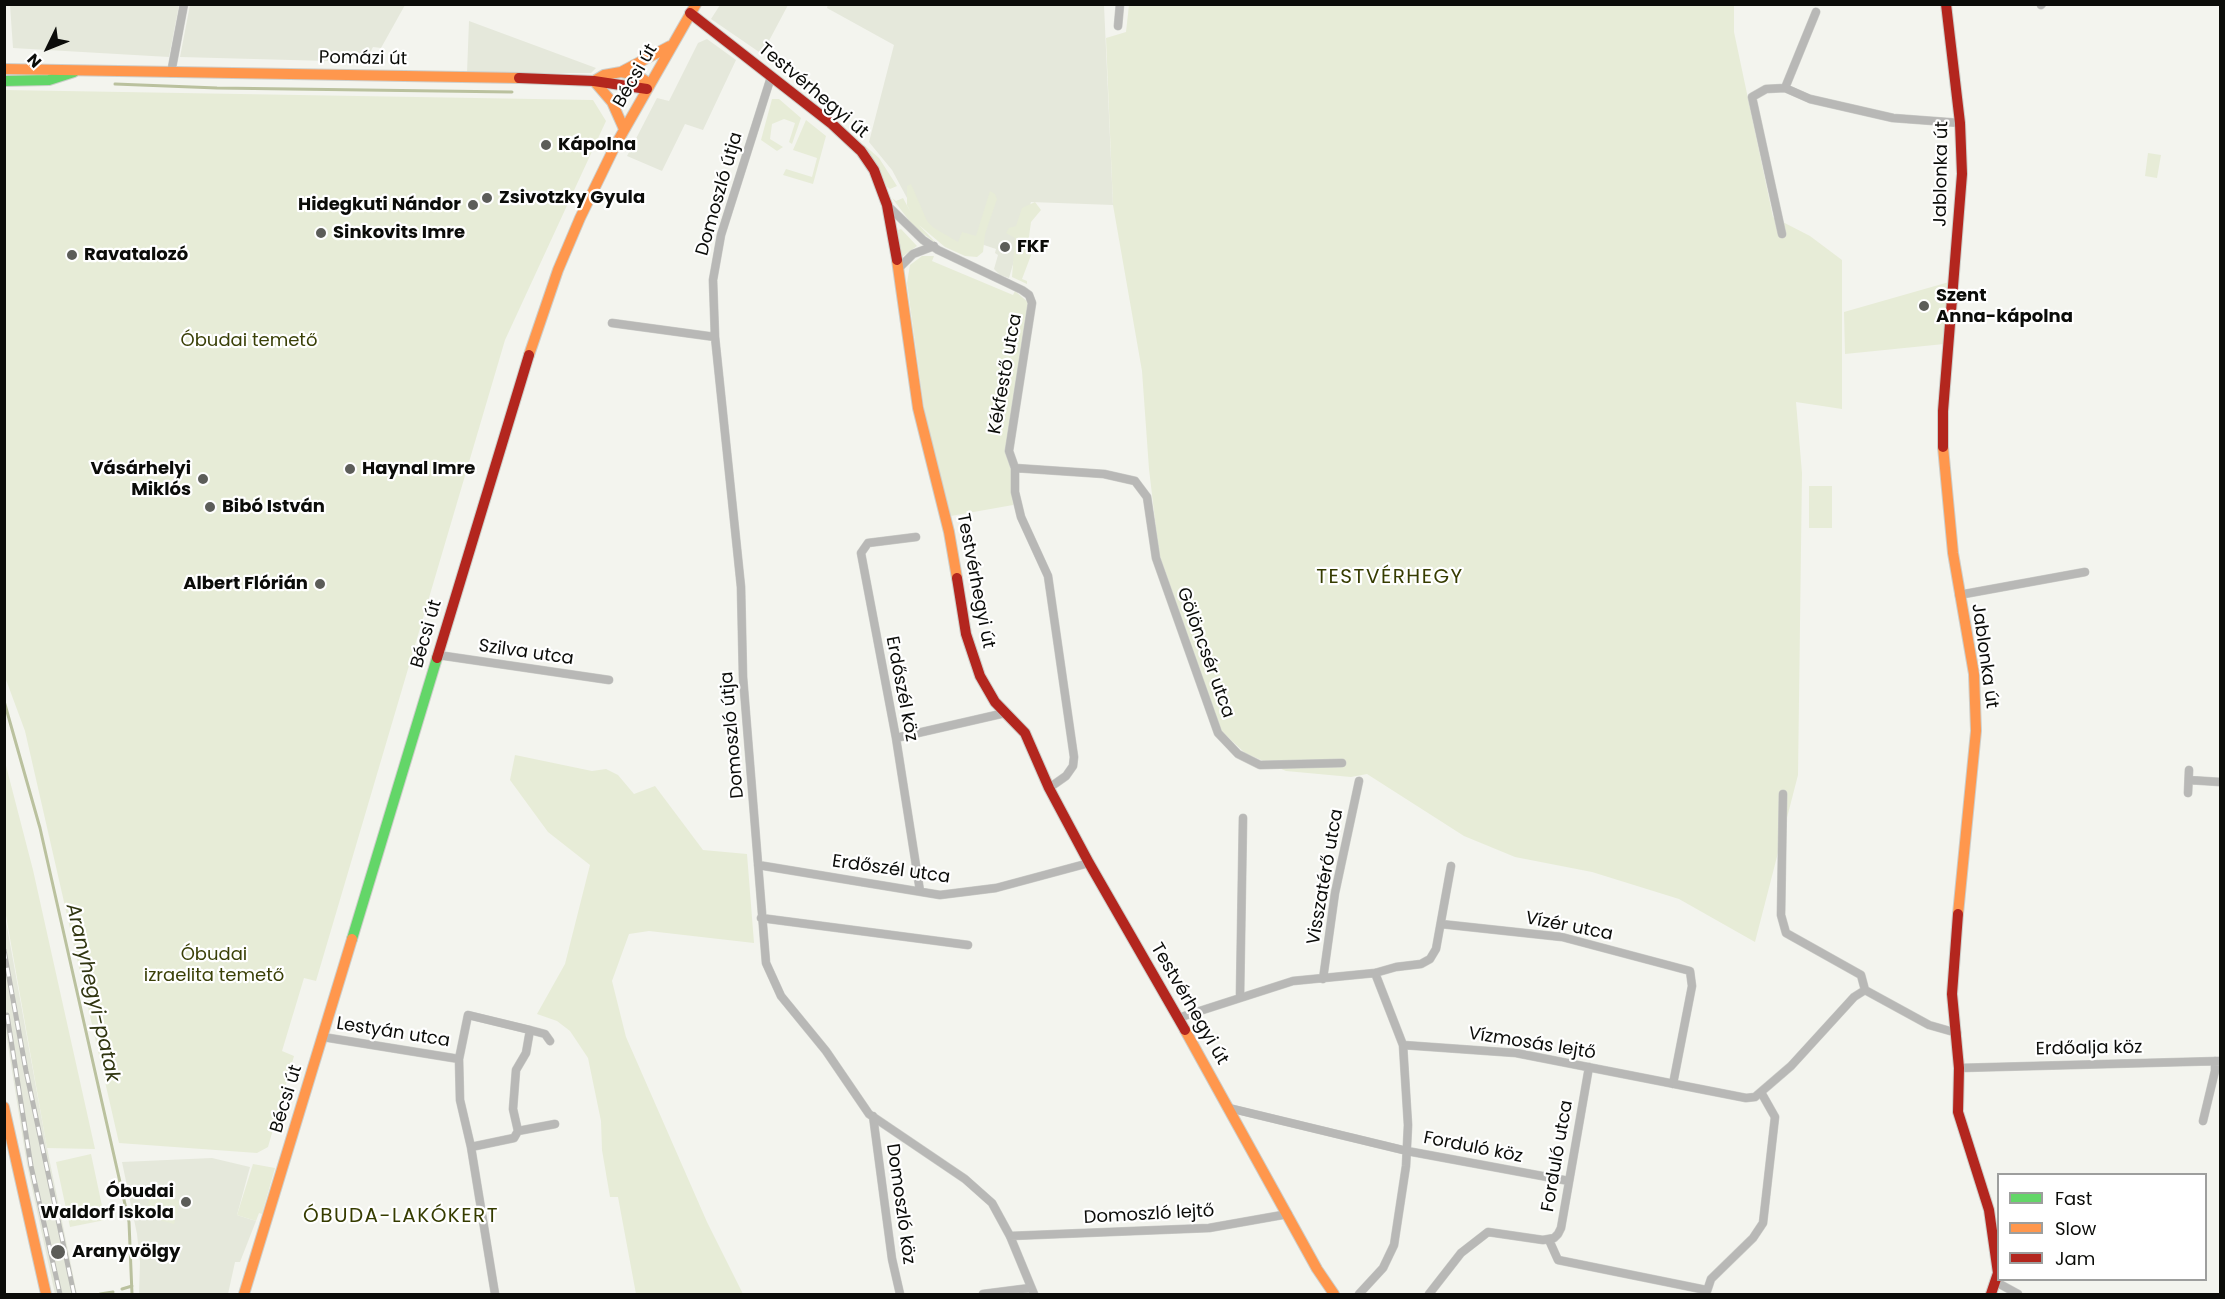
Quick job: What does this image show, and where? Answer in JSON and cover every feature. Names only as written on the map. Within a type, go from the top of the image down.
[{"type":"street","points":[[171,73],[184,4]]},
{"type":"street","points":[[1119,26],[1120,4]]},
{"type":"street","name":"Jablonka út","points":[[1946,4],[1960,123],[1962,174],[1942,428],[1959,596],[1974,674],[1976,731],[1963,847],[1952,987],[1959,1068],[1958,1112],[1989,1210],[1997,1260],[1996,1282]]},
{"type":"street","name":"Bécsi út","points":[[244,1294],[527,360],[558,270],[580,218],[624,129],[693,9]]},
{"type":"street","name":"Testvérhegyi út","points":[[693,9],[771,76],[832,124],[861,151],[874,171],[887,205],[900,267],[914,387],[949,532],[966,634],[987,690],[1025,733],[1049,788],[1089,863],[1229,1108],[1317,1269],[1334,1294]]},
{"type":"street","points":[[1785,88],[1816,12]]},
{"type":"street","points":[[624,129],[612,102],[594,81],[604,75],[621,72],[642,63],[673,44]]},
{"type":"street","name":"Pomázi út","points":[[4,69],[594,81],[619,86],[649,86]]},
{"type":"street","name":"Pomázi út","points":[[4,81],[49,80],[77,71]]},
{"type":"street","points":[[621,72],[637,75],[649,86]]},
{"type":"street","name":"Domoszló útja","points":[[771,76],[718,248],[713,280],[715,337],[741,587],[743,677],[766,963],[777,990],[826,1051],[873,1116],[980,1191],[992,1203],[1011,1236],[1032,1291]]},
{"type":"street","points":[[612,102],[619,86]]},
{"type":"street","points":[[1782,234],[1752,97],[1766,89],[1785,88],[1810,99],[1893,118],[1960,123]]},
{"type":"street","name":"Kékfestő utca","points":[[887,205],[934,246],[1022,290],[1031,299],[1033,307],[1009,446],[1015,468],[1015,492],[1021,517],[1048,576],[1074,757],[1073,766],[1066,776],[1049,788]]},
{"type":"street","points":[[900,267],[913,254],[934,246]]},
{"type":"street","points":[[612,323],[715,337]]},
{"type":"street","name":"Gölöncsér utca","points":[[1015,468],[1121,476],[1135,481],[1141,487],[1150,508],[1158,564],[1218,734],[1233,750],[1260,765],[1342,763]]},
{"type":"street","name":"Erdőszél köz","points":[[916,537],[868,543],[861,553],[896,738],[920,891]]},
{"type":"street","points":[[1959,596],[2085,572]]},
{"type":"street","name":"Szilva utca","points":[[438,655],[609,680]]},
{"type":"street","points":[[896,738],[1005,713]]},
{"type":"street","points":[[2188,794],[2189,770]]},
{"type":"street","points":[[2189,780],[2220,782]]},
{"type":"street","name":"Visszatérő utca","points":[[1323,979],[1335,893],[1359,781]]},
{"type":"street","points":[[1784,794],[1781,915],[1786,933],[1861,975],[1865,990],[1929,1025],[1957,1033]]},
{"type":"street","points":[[1240,996],[1243,818]]},
{"type":"street","name":"Erdőszél utca","points":[[758,864],[952,895],[996,888],[1089,863]]},
{"type":"street","points":[[1178,1018],[1240,996],[1293,981],[1375,973],[1396,967],[1421,964],[1430,959],[1436,950],[1451,866]]},
{"type":"street","points":[[761,918],[968,945]]},
{"type":"street","name":"Vízér utca","points":[[1441,924],[1562,937],[1690,971],[1692,986],[1673,1084]]},
{"type":"street","points":[[1359,1294],[1383,1268],[1394,1245],[1407,1151],[1408,1116],[1403,1045],[1375,973]]},
{"type":"street","points":[[1429,1294],[1461,1253],[1488,1232],[1550,1240],[1558,1260],[1706,1292],[1711,1280],[1753,1238],[1763,1223],[1775,1117],[1762,1094],[1854,997],[1865,990]]},
{"type":"street","points":[[495,1294],[471,1147],[460,1100],[459,1059],[468,1015],[545,1034],[550,1041]]},
{"type":"street","points":[[471,1147],[514,1138],[518,1131],[513,1109],[516,1070],[526,1053],[530,1030]]},
{"type":"street","name":"Lestyán utca","points":[[323,1037],[459,1059]]},
{"type":"street","name":"Vízmosás lejtő","points":[[1403,1045],[1482,1048],[1746,1098],[1762,1094]]},
{"type":"street","points":[[2203,1121],[2218,1061]]},
{"type":"street","name":"Erdőalja köz","points":[[1959,1068],[2218,1061]]},
{"type":"street","name":"Forduló utca","points":[[1550,1240],[1562,1228],[1589,1067]]},
{"type":"street","points":[[4,1107],[46,1294]]},
{"type":"street","points":[[1229,1108],[1407,1151]]},
{"type":"street","name":"Domoszló köz","points":[[873,1116],[892,1259],[900,1294]]},
{"type":"street","points":[[518,1131],[555,1124]]},
{"type":"street","name":"Forduló köz","points":[[1407,1151],[1569,1181]]},
{"type":"street","name":"Domoszló lejtő","points":[[1011,1236],[1209,1228],[1288,1214]]},
{"type":"street","points":[[1991,1294],[1996,1282],[2018,1294]]},
{"type":"street","points":[[983,1294],[1032,1291]]},
{"type":"shaded area","points":[[10,4],[179,5],[169,57],[13,48]]},
{"type":"shaded area","points":[[190,4],[405,5],[381,48],[373,47],[365,62],[180,57]]},
{"type":"shaded area","points":[[828,4],[1104,5],[1113,205],[1031,202],[1009,278],[1000,275],[994,269],[998,255],[995,253],[996,249],[978,243],[975,252],[921,224],[892,170],[869,142],[894,45],[827,8]]},
{"type":"shaded area","points":[[720,5],[788,5],[762,54],[711,19]]},
{"type":"shaded area","points":[[469,21],[596,68],[591,73],[467,73]]},
{"type":"shaded area","points":[[707,39],[736,60],[703,130],[685,124],[662,171],[627,156],[657,98],[669,101],[698,43]]},
{"type":"shaded area","points":[[4,910],[47,1148],[77,1294],[55,1294],[27,1165],[5,1027]]},
{"type":"shaded area","points":[[212,1158],[250,1167],[237,1215],[256,1221],[240,1262],[235,1262],[228,1294],[139,1294],[140,1262],[137,1234],[122,1162]]},
{"type":"green space","points":[[1129,5],[1734,5],[1734,32],[1773,217],[1810,236],[1842,260],[1842,409],[1796,402],[1802,473],[1798,775],[1755,942],[1679,899],[1592,872],[1515,857],[1464,836],[1367,774],[1351,777],[1286,771],[1245,753],[1221,731],[1159,554],[1149,469],[1142,371],[1113,205],[1106,38],[1126,32]]},
{"type":"green space","name":"Óbudai temető","points":[[5,90],[593,100],[606,121],[505,340],[316,981],[304,978],[282,1051],[294,1056],[268,1147],[257,1153],[119,1143],[25,731],[5,677]]},
{"type":"green space","points":[[772,99],[779,99],[801,118],[792,144],[789,142],[795,123],[784,119],[772,124],[770,139],[783,147],[777,151],[761,140]]},
{"type":"green space","points":[[806,120],[826,136],[813,184],[783,175],[786,169],[812,177],[817,158],[793,150]]},
{"type":"green space","points":[[863,144],[879,158],[897,186],[890,189],[887,187]]},
{"type":"green space","points":[[2148,153],[2161,155],[2157,178],[2145,176]]},
{"type":"green space","points":[[911,184],[927,221],[934,228],[958,242],[962,232],[976,236],[990,191],[995,194],[997,199],[985,234],[983,252],[977,257],[965,256],[945,247],[919,225],[937,244],[914,227],[892,198],[896,201],[903,198],[911,213],[907,205],[907,186]]},
{"type":"green space","points":[[1035,202],[1041,210],[1031,222],[1028,244],[1033,250],[1022,279],[1027,281],[1027,284],[1012,277],[1015,238],[1006,233],[1009,228],[1016,226],[1022,208]]},
{"type":"green space","points":[[901,229],[917,246],[902,257],[896,231]]},
{"type":"green space","points":[[922,256],[934,256],[932,261],[1013,295],[1015,291],[1029,303],[1011,466],[1013,505],[951,516],[927,430],[907,283],[910,265]]},
{"type":"green space","points":[[1949,282],[1944,344],[1845,354],[1844,312]]},
{"type":"green space","points":[[1809,486],[1832,486],[1832,528],[1809,528]]},
{"type":"green space","points":[[515,755],[592,771],[606,769],[618,775],[634,794],[655,786],[703,850],[747,854],[754,943],[649,931],[629,934],[612,981],[626,1037],[707,1222],[743,1294],[636,1294],[618,1197],[610,1197],[602,1150],[601,1121],[588,1058],[570,1031],[557,1021],[537,1014],[565,964],[590,865],[548,832],[510,780]]},
{"type":"green space","points":[[4,758],[33,870],[95,1149],[47,1148],[5,910]]},
{"type":"green space","points":[[91,1154],[105,1220],[70,1227],[56,1162]]},
{"type":"green space","points":[[253,1164],[275,1168],[262,1214],[259,1213],[256,1221],[237,1215]]},
{"type":"green space","points":[[151,1193],[180,1201],[174,1224],[145,1216]]},
{"type":"waterway","points":[[115,84],[217,88],[512,92]]},
{"type":"waterway","name":"Aranyhegyi-patak","points":[[4,701],[40,828],[129,1222],[132,1294]]},
{"type":"waterway","points":[[122,1289],[132,1286]]},
{"type":"waterway","points":[[100,1294],[113,1292]]},
{"type":"railway","points":[[4,950],[26,1071],[74,1294]]},
{"type":"railway","points":[[7,1015],[31,1166],[60,1294]]},
{"type":"traffic: fast","points":[[4,81],[49,80],[74,72]]},
{"type":"traffic: fast","points":[[352,939],[437,658]]},
{"type":"traffic: slow","points":[[529,355],[558,270],[580,218],[615,146],[696,4]]},
{"type":"traffic: slow","points":[[621,72],[670,46]]},
{"type":"traffic: slow","points":[[4,69],[519,78]]},
{"type":"traffic: slow","points":[[594,81],[604,75],[621,72],[637,75],[650,84]]},
{"type":"traffic: slow","points":[[594,81],[612,102],[624,129]]},
{"type":"traffic: slow","points":[[897,260],[918,408],[949,532],[957,578]]},
{"type":"traffic: slow","points":[[1943,447],[1953,553],[1974,674],[1976,731],[1958,914]]},
{"type":"traffic: slow","points":[[244,1294],[352,939]]},
{"type":"traffic: slow","points":[[1185,1030],[1317,1269],[1334,1294]]},
{"type":"traffic: slow","points":[[4,1107],[46,1294]]},
{"type":"traffic: jam","points":[[1943,447],[1943,411],[1962,174],[1960,123],[1946,4]]},
{"type":"traffic: jam","points":[[690,13],[832,124],[861,151],[874,170],[887,205],[897,260]]},
{"type":"traffic: jam","points":[[519,78],[594,81],[647,89]]},
{"type":"traffic: jam","points":[[437,658],[529,355]]},
{"type":"traffic: jam","points":[[957,578],[966,634],[980,676],[995,702],[1025,733],[1049,788],[1089,863],[1185,1030]]},
{"type":"traffic: jam","points":[[1958,914],[1952,994],[1959,1068],[1958,1112],[1989,1210],[1997,1266]]},
{"type":"traffic: jam","points":[[1991,1294],[1997,1276]]},
{"type":"place","name":"Kápolna","points":[[546,145]]},
{"type":"place","name":"Zsivotzky Gyula","points":[[487,198]]},
{"type":"place","name":"Hidegkuti Nándor","points":[[473,205]]},
{"type":"place","name":"Sinkovits Imre","points":[[321,233]]},
{"type":"place","name":"FKF","points":[[1005,247]]},
{"type":"place","name":"Ravatalozó","points":[[72,255]]},
{"type":"place","name":"Szent Anna-kápolna","points":[[1924,306]]},
{"type":"place","name":"Haynal Imre","points":[[350,469]]},
{"type":"place","name":"Vásárhelyi Miklós","points":[[203,479]]},
{"type":"place","name":"Bibó István","points":[[210,507]]},
{"type":"place","name":"Albert Flórián","points":[[320,584]]},
{"type":"place","name":"Óbudai Waldorf Iskola","points":[[186,1202]]},
{"type":"place","name":"Aranyvölgy","points":[[58,1252]]},
{"type":"district","name":"TESTVÉRHEGY","points":[[1390,578]]},
{"type":"district","name":"ÓBUDA-LAKÓKERT","points":[[401,1217]]},
{"type":"park label","name":"Óbudai izraelita temető","points":[[214,965]]}]
